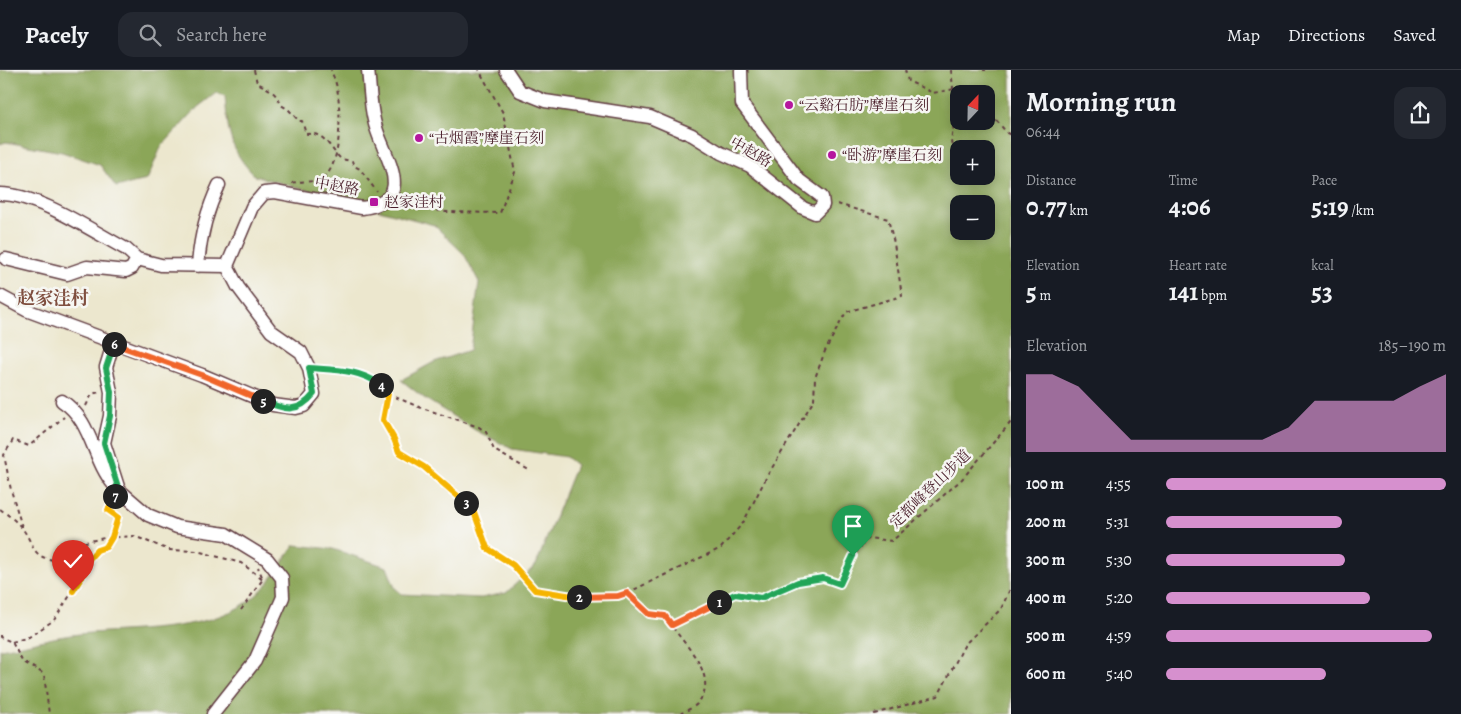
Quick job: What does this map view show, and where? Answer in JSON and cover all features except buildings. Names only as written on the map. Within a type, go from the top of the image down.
[{"type":"street","points":[[368,70],[374,121],[396,177],[393,190],[384,201]]},
{"type":"street","name":"中赵路","points":[[506,70],[520,91],[545,101],[650,117],[692,135],[721,153],[750,166],[815,213],[823,205],[822,199],[799,180],[742,104],[742,70]]},
{"type":"street","points":[[198,266],[200,241],[206,213],[218,185]]},
{"type":"street","name":"中赵路","points":[[227,266],[252,207],[264,193],[275,192],[362,208],[376,206],[384,201]]},
{"type":"street","points":[[0,194],[22,197],[39,203],[126,249],[137,259],[161,265],[227,266],[238,288],[271,330],[302,352],[309,368],[314,394],[304,406],[296,408],[273,405],[202,375],[113,344],[79,328],[26,310],[0,296]]},
{"type":"street","points":[[6,259],[67,274],[86,267],[126,272],[132,268],[137,259]]},
{"type":"street","points":[[113,344],[106,368],[110,388],[110,416],[104,443],[119,490]]},
{"type":"street","points":[[62,401],[77,412],[96,457],[106,475],[119,490],[148,515],[177,527],[226,534],[266,559],[282,578],[283,597],[254,661],[213,714]]},
{"type":"path","points":[[254,70],[257,83],[268,88],[279,98],[281,105],[288,108],[299,122],[302,121],[306,134],[313,133],[324,139],[337,156],[346,162],[352,161],[354,166],[360,169],[384,201],[446,212],[500,213],[515,172],[503,113],[479,70]]},
{"type":"path","points":[[288,194],[288,184],[319,180],[326,174],[337,156],[339,106],[337,87],[331,70]]},
{"type":"path","points":[[905,70],[908,81],[933,93],[950,90]]},
{"type":"path","points":[[951,70],[954,85]]},
{"type":"path","points":[[995,118],[1011,135]]},
{"type":"path","points":[[388,394],[383,420],[399,452],[424,467],[460,496],[474,512],[487,548],[513,565],[535,590],[575,597],[618,596],[627,593],[721,548],[743,524],[767,476],[814,400],[815,378],[825,351],[846,312],[902,296],[894,243],[888,219],[822,199]]},
{"type":"path","points":[[309,368],[352,371],[369,376],[382,385],[388,394],[419,407],[479,427],[486,432],[494,450],[530,470]]},
{"type":"path","points":[[110,388],[92,394],[77,412],[29,446],[13,440],[4,455],[10,490],[23,528],[37,554],[55,560],[80,542],[134,536],[169,550],[197,551],[241,563],[263,578]]},
{"type":"path","name":"定都峰登山步道","points":[[672,625],[735,594],[761,598],[798,582],[823,578],[840,584],[853,556],[868,538],[892,541],[962,479],[1011,422]]},
{"type":"path","points":[[0,635],[0,637],[12,642],[29,637],[54,620],[86,570],[89,559],[97,550],[106,547],[112,537],[118,517],[108,510],[109,504],[119,490]]},
{"type":"path","points":[[0,509],[23,528]]},
{"type":"path","points":[[256,564],[263,578]]},
{"type":"path","points":[[241,610],[263,578]]},
{"type":"path","points":[[874,714],[938,696],[965,644],[1001,609],[1011,587]]},
{"type":"path","points":[[627,593],[649,614],[665,616],[702,666],[706,686],[697,704],[680,714]]},
{"type":"path","points":[[12,642],[22,661],[44,674],[49,714]]},
{"type":"green space","points":[[0,70],[1011,70],[1011,714],[0,714],[0,649],[71,635],[163,628],[210,619],[230,612],[249,601],[263,589],[295,545],[333,549],[387,567],[395,588],[402,594],[481,598],[506,593],[536,565],[576,465],[566,457],[512,449],[475,430],[424,398],[401,380],[434,362],[470,350],[479,282],[464,254],[434,225],[255,176],[240,158],[231,140],[225,96],[216,93],[198,107],[161,147],[147,180],[116,187],[100,165],[62,152],[6,142],[0,144]]},
{"type":"place","name":"“云谿石肪”摩崖石刻","points":[[789,105]]},
{"type":"place","name":"“古烟霞”摩崖石刻","points":[[419,138]]},
{"type":"place","name":"“卧游”摩崖石刻","points":[[832,155]]},
{"type":"place","name":"赵家洼村","points":[[374,202]]},
{"type":"district","name":"赵家洼村","points":[[53,298]]},
{"type":"route","points":[[73,591],[86,570],[89,559],[97,550],[106,547],[112,537],[118,517],[108,510],[109,504],[119,490],[104,443],[110,416],[111,392],[106,368],[113,344],[202,375],[273,405],[296,408],[304,406],[314,394],[309,368],[352,371],[369,376],[382,385],[388,394],[384,406],[383,420],[399,452],[424,467],[460,496],[474,512],[487,548],[513,565],[535,590],[575,597],[618,596],[627,593],[649,614],[665,616],[672,625],[704,611],[735,594],[761,598],[798,582],[823,578],[840,584],[853,556]]}]
